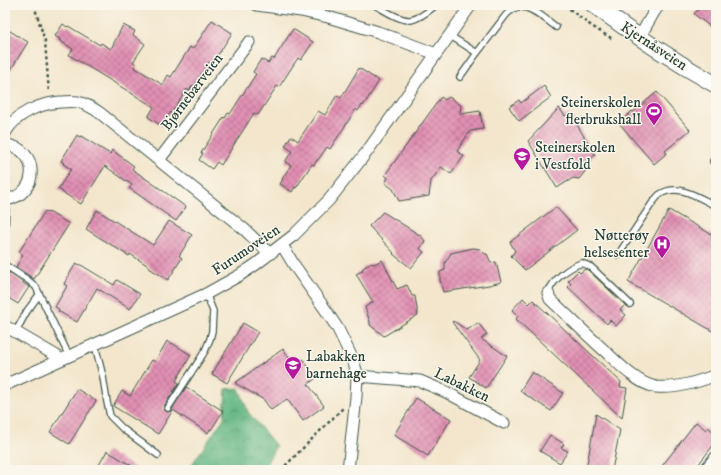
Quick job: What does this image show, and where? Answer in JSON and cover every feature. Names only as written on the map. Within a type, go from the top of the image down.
[{"type":"main road","name":"Kjernåsveien","points":[[594,5],[639,38],[716,85]]},
{"type":"street","points":[[257,5],[301,11],[328,17],[378,32],[436,54]]},
{"type":"street","name":"Furumoveien","points":[[6,384],[206,294],[240,275],[282,245],[307,223],[329,200],[366,153],[471,5]]},
{"type":"street","points":[[639,38],[659,5]]},
{"type":"street","name":"Bjørnebærveien","points":[[159,160],[249,42]]},
{"type":"street","points":[[5,133],[16,120],[25,113],[50,103],[70,101],[89,106],[100,113],[244,229],[270,254]]},
{"type":"street","points":[[5,145],[11,145],[21,150],[28,158],[32,169],[31,180],[26,190],[17,197],[6,200]]},
{"type":"street","points":[[282,245],[338,329],[353,360],[356,370],[356,397],[348,470]]},
{"type":"street","points":[[548,293],[550,299],[590,338],[629,373],[647,384],[665,387],[697,383],[716,375]]},
{"type":"street","points":[[5,326],[55,355],[65,358]]},
{"type":"street","name":"Labakken","points":[[357,376],[420,381],[446,392],[504,423]]},
{"type":"street","points":[[705,470],[716,457]]},
{"type":"lane","points":[[375,5],[396,17],[410,20],[424,14],[436,5]]},
{"type":"lane","points":[[460,77],[506,15],[512,10],[520,6],[532,9],[556,27]]},
{"type":"lane","points":[[450,35],[477,53]]},
{"type":"lane","points":[[618,255],[659,195],[669,191],[678,190],[689,192],[716,206]]},
{"type":"lane","points":[[5,232],[6,200]]},
{"type":"lane","points":[[548,293],[556,281],[567,271],[582,263],[591,267],[630,304]]},
{"type":"lane","points":[[5,265],[36,287],[65,358]]},
{"type":"lane","points":[[168,408],[205,352],[210,339],[213,311],[206,294]]},
{"type":"lane","points":[[15,332],[27,311],[39,295]]},
{"type":"lane","points":[[95,344],[110,416],[123,429],[158,455]]},
{"type":"lane","points":[[336,470],[348,470]]},
{"type":"path","points":[[34,5],[45,41],[50,103]]},
{"type":"path","points":[[281,470],[338,412],[356,397]]},
{"type":"green space","points":[[239,388],[248,412],[276,446],[263,470],[188,470],[224,418],[226,389]]},
{"type":"building","points":[[702,5],[709,5],[716,10],[716,31],[694,14]]},
{"type":"building","points":[[212,20],[232,33],[216,58],[211,63],[209,62],[194,86],[193,85],[189,91],[187,89],[162,126],[148,117],[154,107],[69,55],[73,49],[55,36],[63,24],[100,45],[101,43],[111,49],[123,25],[135,31],[133,35],[145,44],[133,62],[136,64],[134,67],[163,85],[168,75],[171,77],[190,47],[193,49]]},
{"type":"building","points":[[5,28],[28,42],[5,79]]},
{"type":"building","points":[[293,29],[313,42],[301,60],[298,58],[258,115],[254,113],[221,165],[217,162],[212,169],[199,160],[203,153],[201,153],[224,117],[225,118],[228,113],[230,114],[256,74],[253,72],[261,59],[268,63],[272,58],[274,59]]},
{"type":"building","points":[[359,68],[379,81],[363,106],[362,105],[358,111],[356,109],[330,149],[327,147],[314,165],[312,164],[292,192],[280,184],[291,165],[285,162],[292,151],[285,146],[291,136],[298,141],[318,111],[325,115],[337,95],[341,98]]},
{"type":"building","points":[[544,86],[551,97],[519,121],[509,107],[519,100],[521,103]]},
{"type":"building","name":"Steinerskolen flerbrukshall","points":[[657,92],[690,130],[665,151],[667,153],[654,164],[619,123]]},
{"type":"building","points":[[441,97],[445,100],[449,97],[461,105],[460,114],[480,111],[483,129],[470,131],[457,151],[464,156],[451,174],[441,167],[431,181],[429,196],[399,201],[393,189],[385,183],[388,178],[385,175]]},
{"type":"building","points":[[559,108],[565,116],[570,114],[595,155],[589,160],[590,165],[579,179],[573,178],[557,188],[528,141]]},
{"type":"building","points":[[77,135],[110,154],[112,150],[134,166],[132,169],[186,207],[176,221],[129,188],[132,185],[105,166],[81,204],[58,189],[71,169],[61,161]]},
{"type":"building","points":[[556,207],[577,230],[525,270],[511,256],[515,251],[510,242]]},
{"type":"building","points":[[97,210],[153,245],[169,221],[192,235],[179,256],[182,258],[168,280],[130,254],[129,256],[86,229]]},
{"type":"building","points":[[669,210],[716,237],[716,333],[628,282]]},
{"type":"building","points":[[45,211],[69,224],[34,279],[16,267],[23,255],[19,252]]},
{"type":"building","points":[[383,212],[421,236],[425,241],[420,249],[424,252],[411,268],[393,254],[394,253],[369,226]]},
{"type":"building","points":[[473,248],[480,249],[487,254],[491,263],[496,262],[501,282],[443,292],[440,272],[445,270],[445,263],[451,253]]},
{"type":"building","points":[[382,260],[397,289],[407,285],[412,296],[415,296],[418,315],[384,336],[370,325],[365,307],[373,302],[356,274],[371,263],[374,264]]},
{"type":"building","points":[[76,263],[114,285],[117,280],[140,294],[130,309],[97,288],[77,322],[58,311],[59,309],[55,307],[67,286],[64,284]]},
{"type":"building","points":[[585,269],[588,270],[625,305],[620,310],[626,315],[616,326],[610,320],[607,324],[568,287],[571,284],[568,281],[578,271],[580,273]]},
{"type":"building","points":[[5,270],[29,287],[18,304],[5,296]]},
{"type":"building","points":[[523,298],[529,304],[533,300],[621,382],[620,387],[627,388],[622,418],[516,319],[518,316],[512,310]]},
{"type":"building","points":[[453,321],[467,330],[478,323],[487,334],[481,339],[507,356],[486,388],[469,377],[480,360],[452,322]]},
{"type":"building","points":[[243,323],[258,332],[227,383],[212,374]]},
{"type":"building","points":[[167,341],[191,355],[176,381],[179,383],[164,406],[164,410],[167,412],[171,411],[186,387],[223,411],[208,433],[173,410],[158,434],[113,406],[122,391],[130,396],[152,360],[155,362]]},
{"type":"building","points":[[283,349],[295,365],[303,359],[316,378],[308,384],[324,406],[303,421],[287,399],[271,410],[264,400],[235,383]]},
{"type":"building","points":[[532,372],[563,393],[551,411],[520,391]]},
{"type":"building","points":[[77,389],[96,401],[69,444],[50,432]]},
{"type":"building","points":[[416,398],[451,419],[428,456],[394,435]]},
{"type":"building","points":[[596,414],[620,430],[612,470],[586,470]]},
{"type":"building","points":[[696,422],[706,430],[708,427],[716,434],[716,442],[694,470],[659,470]]},
{"type":"building","points":[[550,435],[564,444],[561,448],[568,451],[560,463],[540,451]]},
{"type":"building","points":[[107,451],[139,470],[96,470]]},
{"type":"place","name":"Steinerskolen flerbrukshall","points":[[654,126]]},
{"type":"place","name":"Steinerskolen i Vestfold","points":[[522,171]]},
{"type":"place","name":"Nøtterøy helsesenter","points":[[662,259]]},
{"type":"place","name":"Labakken barnehage","points":[[293,380]]}]
